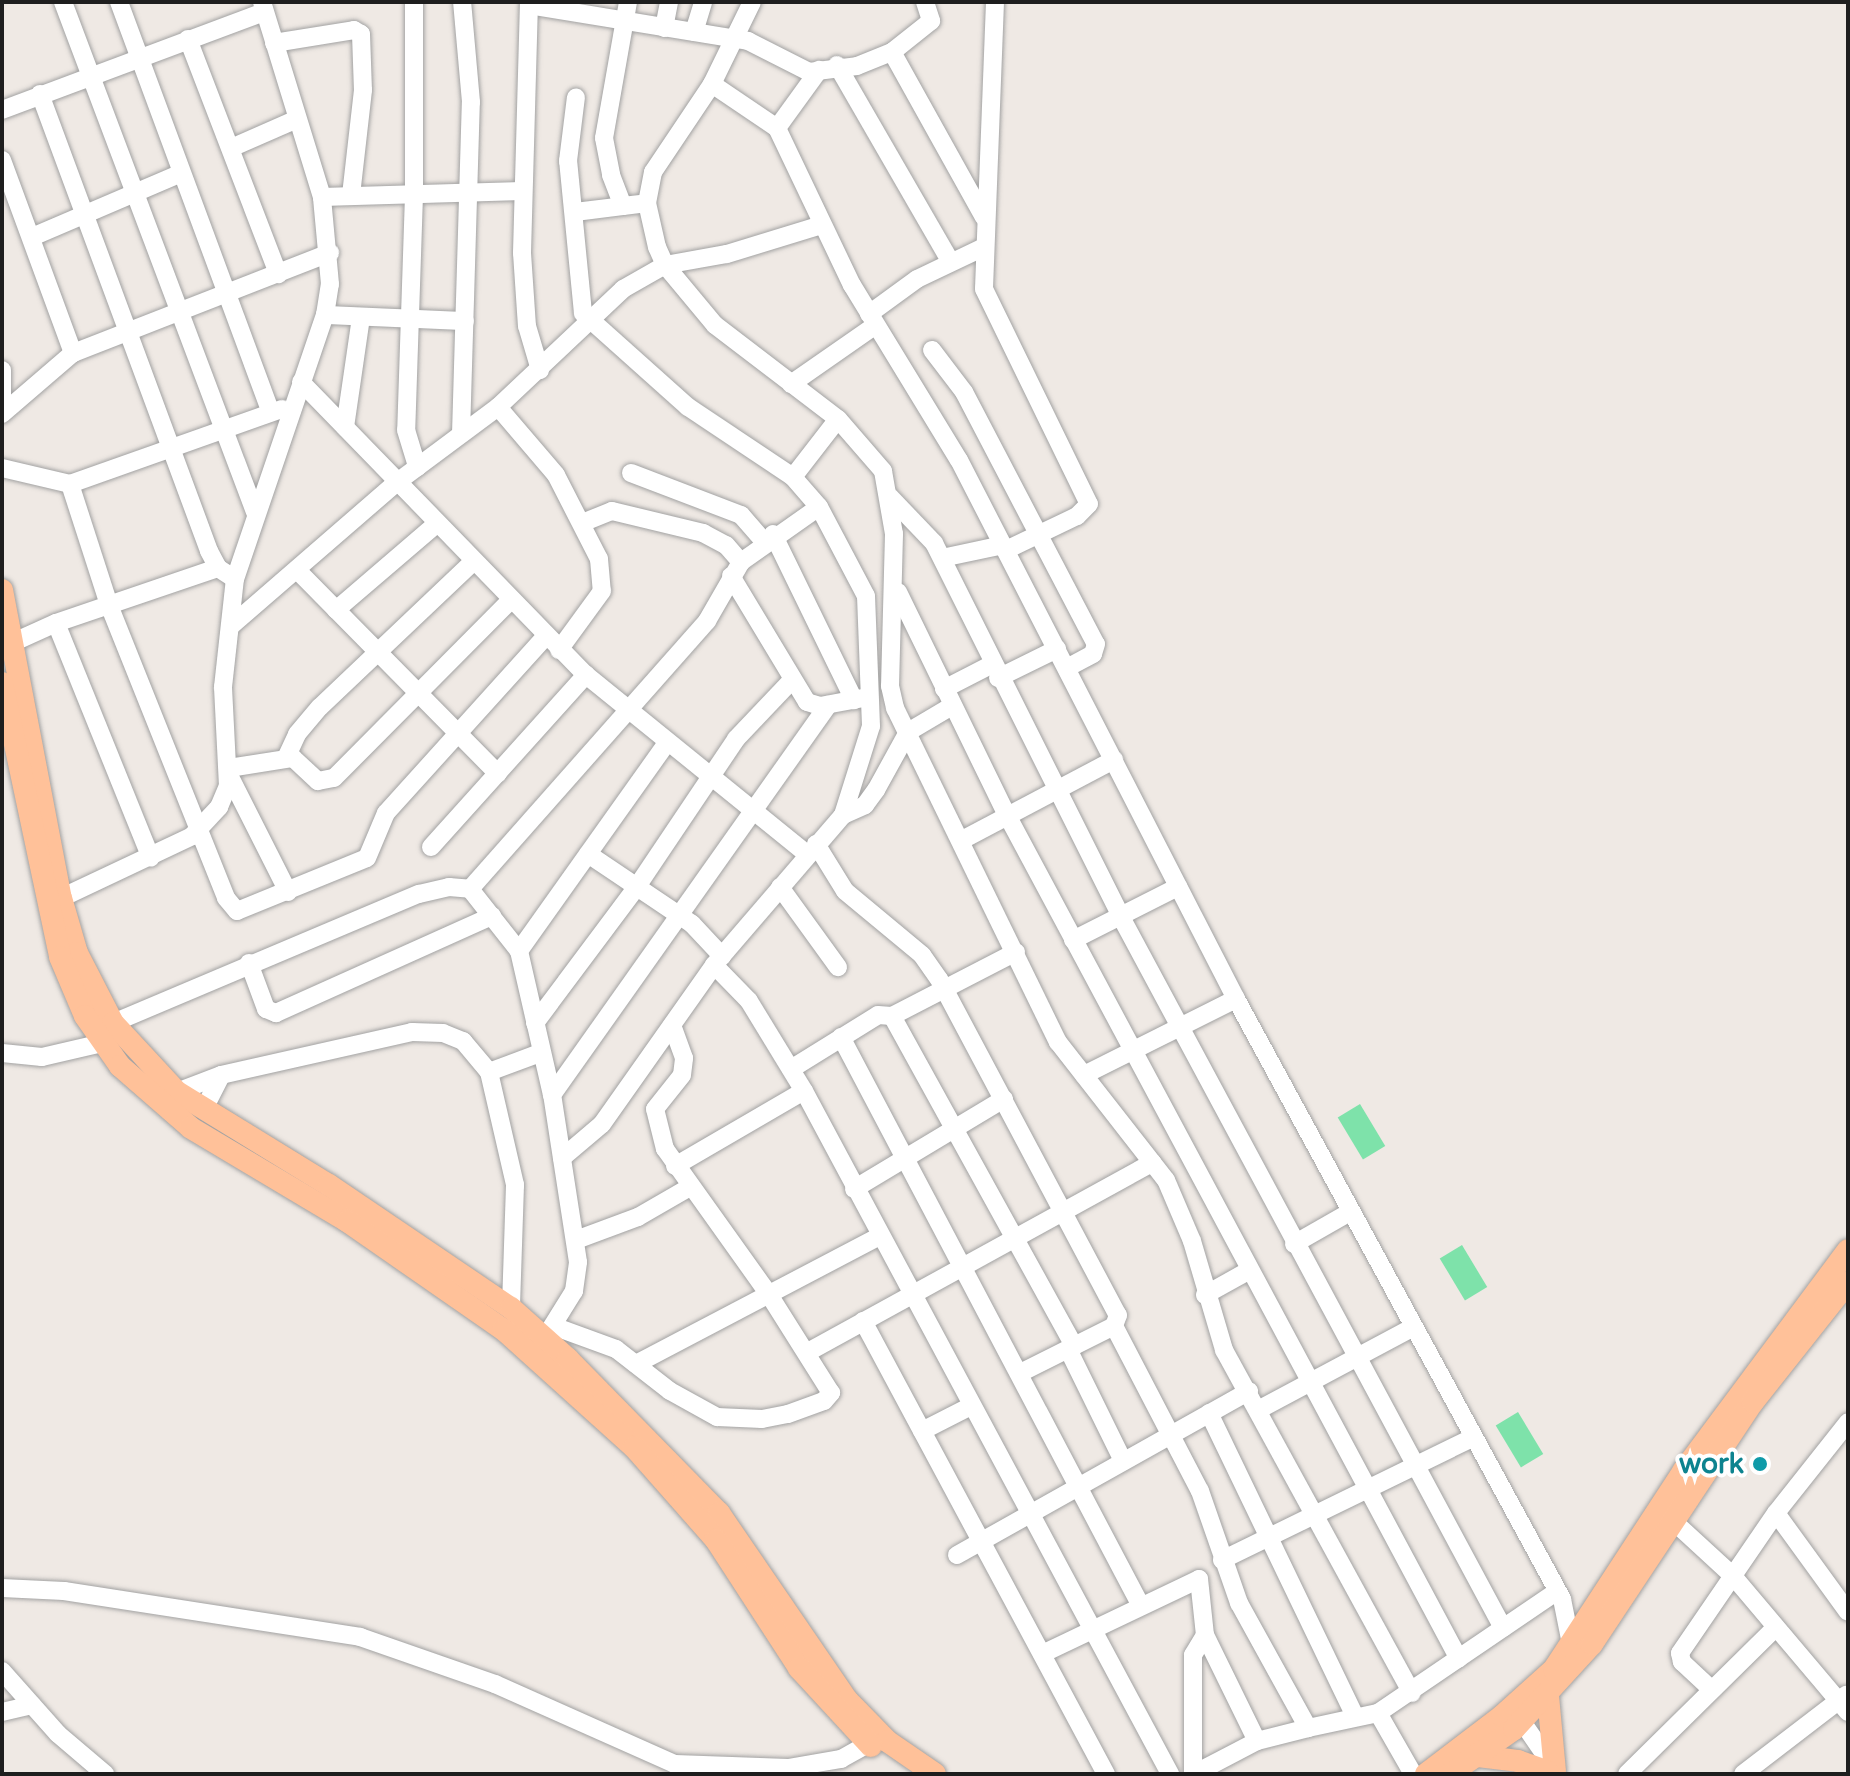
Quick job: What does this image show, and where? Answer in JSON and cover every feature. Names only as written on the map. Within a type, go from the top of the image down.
[{"type":"main road","points":[[2,590],[61,898],[77,953],[107,1033],[177,1092],[351,1212],[504,1330],[654,1467],[716,1540],[784,1630],[868,1724],[935,1774]]},
{"type":"main road","points":[[3,695],[60,957],[107,1033],[167,1112],[351,1212],[549,1332],[698,1488],[746,1551],[784,1630],[821,1696],[868,1744],[911,1774]]},
{"type":"main road","points":[[1426,1774],[1548,1696],[1592,1644],[1761,1391],[1842,1282],[1848,1250]]},
{"type":"main road","points":[[1450,1774],[1478,1756],[1513,1719],[1592,1617],[1684,1470],[1842,1282]]},
{"type":"main road","points":[[1478,1756],[1518,1761],[1552,1773],[1548,1696]]},
{"type":"street","points":[[63,2],[255,512]]},
{"type":"street","points":[[119,2],[271,412]]},
{"type":"street","points":[[414,2],[414,195],[406,430],[417,467]]},
{"type":"street","points":[[461,434],[470,191],[470,87],[462,2]]},
{"type":"street","points":[[623,206],[611,175],[604,138],[628,2]]},
{"type":"street","points":[[664,28],[669,2]]},
{"type":"street","points":[[694,32],[703,2]]},
{"type":"street","points":[[752,2],[712,84],[658,160],[647,203],[665,265],[715,325],[838,419],[876,460],[890,497],[896,588],[890,686],[908,732],[1058,1042],[1166,1180],[1192,1241],[1205,1295],[1224,1350],[1318,1514],[1412,1693]]},
{"type":"street","points":[[540,370],[525,311],[522,191],[529,3],[580,6],[625,23],[755,43],[805,71],[857,66],[892,52],[931,21],[925,2]]},
{"type":"street","points":[[942,558],[1005,547],[1037,535],[1089,504],[985,292],[984,247],[995,2]]},
{"type":"street","points":[[2,110],[263,7],[322,197],[330,253],[325,315],[255,512],[235,579],[223,687],[229,772],[225,796],[200,831],[151,858],[61,898]]},
{"type":"street","points":[[274,43],[354,30],[361,34],[363,90],[351,195]]},
{"type":"street","points":[[188,39],[278,274]]},
{"type":"street","points":[[892,52],[986,220]]},
{"type":"street","points":[[777,128],[828,68]]},
{"type":"street","points":[[828,68],[950,261]]},
{"type":"street","points":[[712,84],[777,128],[821,225],[1005,547],[1236,999],[1559,1595],[1571,1644]]},
{"type":"street","points":[[40,94],[127,334],[218,568],[235,579]]},
{"type":"street","points":[[576,97],[567,145],[575,212],[577,289],[588,320],[688,407],[793,477],[819,507],[866,596],[862,698],[868,743],[843,815]]},
{"type":"street","points":[[231,148],[297,119]]},
{"type":"street","points":[[2,160],[73,353]]},
{"type":"street","points":[[32,237],[181,173]]},
{"type":"street","points":[[322,197],[522,191]]},
{"type":"street","points":[[575,212],[647,203]]},
{"type":"street","points":[[232,625],[396,483],[498,407],[623,289],[665,265],[727,254],[821,225]]},
{"type":"street","points":[[791,384],[950,261],[984,247]]},
{"type":"street","points":[[2,414],[73,353],[330,253]]},
{"type":"street","points":[[325,315],[465,321]]},
{"type":"street","points":[[345,427],[361,317]]},
{"type":"street","points":[[932,350],[964,392],[1096,644],[1093,654],[1067,668]]},
{"type":"street","points":[[2,370],[2,406]]},
{"type":"street","points":[[301,382],[435,525],[586,675],[709,778],[755,813],[812,849],[845,891],[922,955],[945,990],[1065,1210],[1118,1315],[1114,1326],[1020,1373]]},
{"type":"street","points":[[2,468],[70,484],[292,406]]},
{"type":"street","points":[[498,407],[556,475],[599,559],[602,591],[559,650]]},
{"type":"street","points":[[793,477],[838,419]]},
{"type":"street","points":[[631,473],[741,515],[769,538],[862,698]]},
{"type":"street","points":[[70,484],[109,605],[233,910],[288,892],[367,858],[386,813],[458,737],[545,637]]},
{"type":"street","points":[[890,497],[925,529],[942,558],[994,672],[1121,917],[1503,1628]]},
{"type":"street","points":[[470,889],[707,621],[736,569],[769,538],[819,507]]},
{"type":"street","points":[[582,523],[612,511],[719,540],[792,680],[807,702],[828,705],[862,698]]},
{"type":"street","points":[[336,610],[435,525]]},
{"type":"street","points":[[286,758],[297,734],[376,650],[472,563]]},
{"type":"street","points":[[14,642],[56,623],[218,568]]},
{"type":"street","points":[[297,570],[458,737],[498,774]]},
{"type":"street","points":[[896,588],[1007,815],[1307,1382],[1459,1659]]},
{"type":"street","points":[[229,772],[286,758],[299,760],[318,781],[334,778],[510,601]]},
{"type":"street","points":[[56,623],[151,858]]},
{"type":"street","points":[[562,1158],[602,1124],[718,960],[812,849],[843,815],[865,805],[908,732],[948,697],[994,672],[1057,649]]},
{"type":"street","points":[[431,847],[586,675]]},
{"type":"street","points":[[535,1023],[636,888],[736,739],[792,680]]},
{"type":"street","points":[[552,1095],[755,813],[828,705]]},
{"type":"street","points":[[519,951],[666,744]]},
{"type":"street","points":[[962,840],[1114,760]]},
{"type":"street","points":[[229,772],[288,892]]},
{"type":"street","points":[[588,854],[681,917],[749,1001],[804,1091],[878,1237],[1170,1774]]},
{"type":"street","points":[[2,1053],[42,1057],[107,1033],[249,963],[419,894],[449,887],[470,889],[519,951],[552,1095],[576,1240],[574,1291],[549,1332],[609,1345],[670,1391],[717,1417],[762,1419],[810,1408],[829,1396],[829,1383],[675,1166],[655,1109],[682,1075],[684,1058],[672,1025]]},
{"type":"street","points":[[780,887],[838,967]]},
{"type":"street","points":[[1073,940],[1178,887]]},
{"type":"street","points":[[249,963],[266,1009],[276,1013],[492,916]]},
{"type":"street","points":[[892,1016],[1016,952]]},
{"type":"street","points":[[1084,1075],[1236,999]]},
{"type":"street","points":[[791,1069],[883,1013],[892,1016],[1071,1348],[1123,1461]]},
{"type":"street","points":[[177,1092],[221,1075],[412,1032],[443,1033],[463,1041],[489,1072],[515,1185],[511,1308]]},
{"type":"street","points":[[841,1037],[1140,1604]]},
{"type":"street","points":[[489,1072],[540,1053]]},
{"type":"street","points":[[204,1109],[221,1075]]},
{"type":"street","points":[[675,1166],[804,1091]]},
{"type":"street","points":[[854,1189],[1004,1099]]},
{"type":"street","points":[[808,1352],[1152,1163]]},
{"type":"street","points":[[1166,1180],[1193,1165]]},
{"type":"street","points":[[576,1240],[638,1217],[690,1187]]},
{"type":"street","points":[[1294,1244],[1350,1212]]},
{"type":"street","points":[[636,1364],[878,1237]]},
{"type":"street","points":[[1205,1295],[1248,1271]]},
{"type":"street","points":[[863,1321],[1106,1774]]},
{"type":"street","points":[[1114,1326],[1200,1491],[1239,1603],[1308,1728]]},
{"type":"street","points":[[1260,1409],[1412,1328]]},
{"type":"street","points":[[957,1555],[1249,1391]]},
{"type":"street","points":[[922,1431],[971,1406]]},
{"type":"street","points":[[1209,1413],[1355,1717]]},
{"type":"street","points":[[1711,1689],[1680,1655],[1776,1513],[1848,1423]]},
{"type":"street","points":[[1222,1560],[1472,1438]]},
{"type":"street","points":[[1776,1513],[1848,1612]]},
{"type":"street","points":[[1672,1520],[1733,1576],[1845,1702],[1743,1774]]},
{"type":"street","points":[[1042,1654],[1140,1604],[1199,1579],[1205,1635],[1257,1741]]},
{"type":"street","points":[[2,1588],[64,1591],[360,1637],[495,1684],[666,1762],[768,1772],[833,1762],[868,1744]]},
{"type":"street","points":[[1559,1595],[1592,1617]]},
{"type":"street","points":[[1205,1635],[1193,1655],[1194,1774],[1257,1741],[1378,1713],[1412,1693],[1503,1628],[1559,1595]]},
{"type":"street","points":[[1627,1774],[1776,1627]]},
{"type":"street","points":[[2,1671],[32,1705],[105,1774]]},
{"type":"street","points":[[2,1712],[32,1705]]},
{"type":"street","points":[[1378,1713],[1413,1774]]},
{"type":"street","points":[[1513,1719],[1552,1773]]},
{"type":"green space","points":[[1360,1104],[1385,1146],[1363,1159],[1338,1117]]},
{"type":"green space","points":[[1462,1245],[1487,1287],[1465,1300],[1440,1258]]},
{"type":"green space","points":[[1518,1412],[1543,1454],[1521,1467],[1496,1425]]},
{"type":"place","name":"work","points":[[1760,1464]]}]
